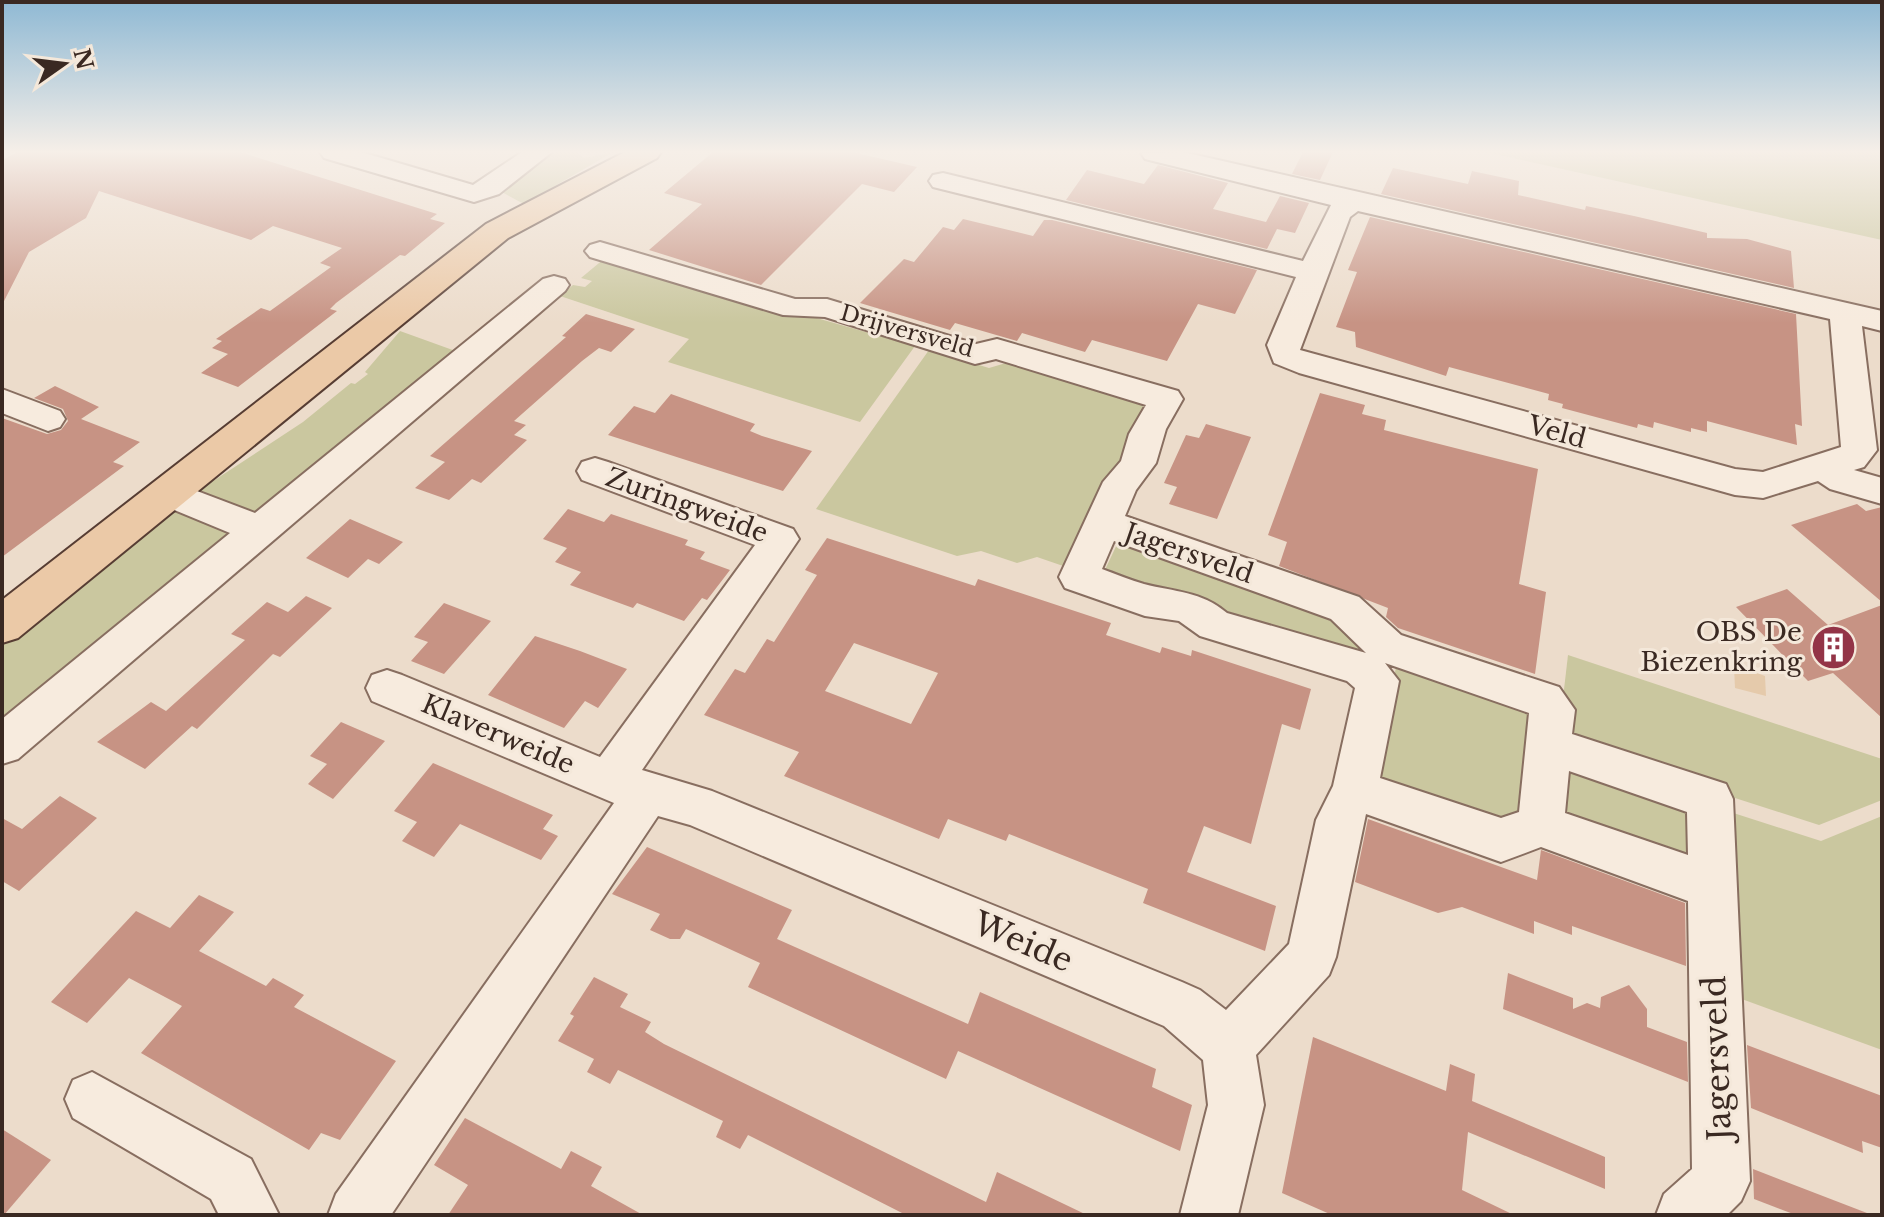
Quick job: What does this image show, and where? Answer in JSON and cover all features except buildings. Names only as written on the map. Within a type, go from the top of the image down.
[{"type":"main road","points":[[2,625],[475,253],[538,222],[556,209]]},
{"type":"street","points":[[1055,209],[1314,273]]},
{"type":"street","name":"Veld","points":[[1344,209],[1338,213],[1283,345],[1285,356],[1297,362],[1735,482],[1763,485],[1851,458],[1859,450],[1845,313]]},
{"type":"street","points":[[1383,209],[1882,321]]},
{"type":"street","name":"Drijversveld","points":[[600,251],[794,308],[827,308],[975,354],[997,349],[1166,399],[1145,439],[1145,449],[1139,462],[1132,475],[1121,482],[1103,523]]},
{"type":"street","points":[[2,745],[554,285]]},
{"type":"street","points":[[2,400],[48,419]]},
{"type":"street","points":[[1824,467],[1843,480],[1882,491]]},
{"type":"street","name":"Zuringweide","points":[[595,471],[780,539],[628,787]]},
{"type":"street","points":[[168,493],[260,530]]},
{"type":"street","name":"Jagersveld","points":[[1228,1046],[1311,957],[1339,820],[1355,790],[1378,681],[1360,668],[1214,625],[1197,610],[1169,601],[1148,601],[1079,577],[1103,523],[1345,608],[1387,647],[1544,700],[1553,710],[1541,826]]},
{"type":"street","name":"Klaverweide","points":[[387,688],[628,787]]},
{"type":"street","name":"Jagersveld","points":[[1548,745],[1710,799],[1721,1181],[1685,1215]]},
{"type":"street","points":[[357,1215],[628,787]]},
{"type":"street","name":"Weide","points":[[628,787],[696,806],[1182,1008],[1228,1046]]},
{"type":"street","points":[[1355,790],[1501,840],[1541,826],[1712,886]]},
{"type":"street","points":[[1209,1215],[1236,1105],[1228,1046]]},
{"type":"street","points":[[92,1099],[231,1179],[250,1215]]},
{"type":"shaded area","points":[[1742,209],[1882,209],[1882,240]]},
{"type":"shaded area","points":[[605,258],[915,346],[860,422],[668,362],[689,339],[560,296],[573,285],[585,287],[592,281],[581,278]]},
{"type":"shaded area","points":[[400,331],[461,353],[272,509],[251,515],[198,491],[303,422],[351,383],[355,384],[368,374],[365,372]]},
{"type":"shaded area","points":[[929,350],[989,368],[1006,363],[1139,402],[1148,411],[1069,568],[1037,557],[1017,563],[981,551],[957,556],[816,509]]},
{"type":"shaded area","points":[[174,506],[232,533],[2,733],[2,645]]},
{"type":"shaded area","points":[[1120,538],[1342,614],[1371,648],[1369,659],[1103,574]]},
{"type":"shaded area","points":[[1568,655],[1882,759],[1882,800],[1819,825],[1558,741]]},
{"type":"shaded area","points":[[1398,657],[1543,707],[1530,813],[1498,827],[1373,785]]},
{"type":"shaded area","points":[[1557,756],[1700,803],[1701,871],[1550,819]]},
{"type":"shaded area","points":[[1721,809],[1821,841],[1882,816],[1882,1050],[1728,994]]},
{"type":"sand","points":[[1734,667],[1765,676],[1766,696],[1735,688]]},
{"type":"place","name":"OBS De Biezenkring","points":[[1833,647]]}]
